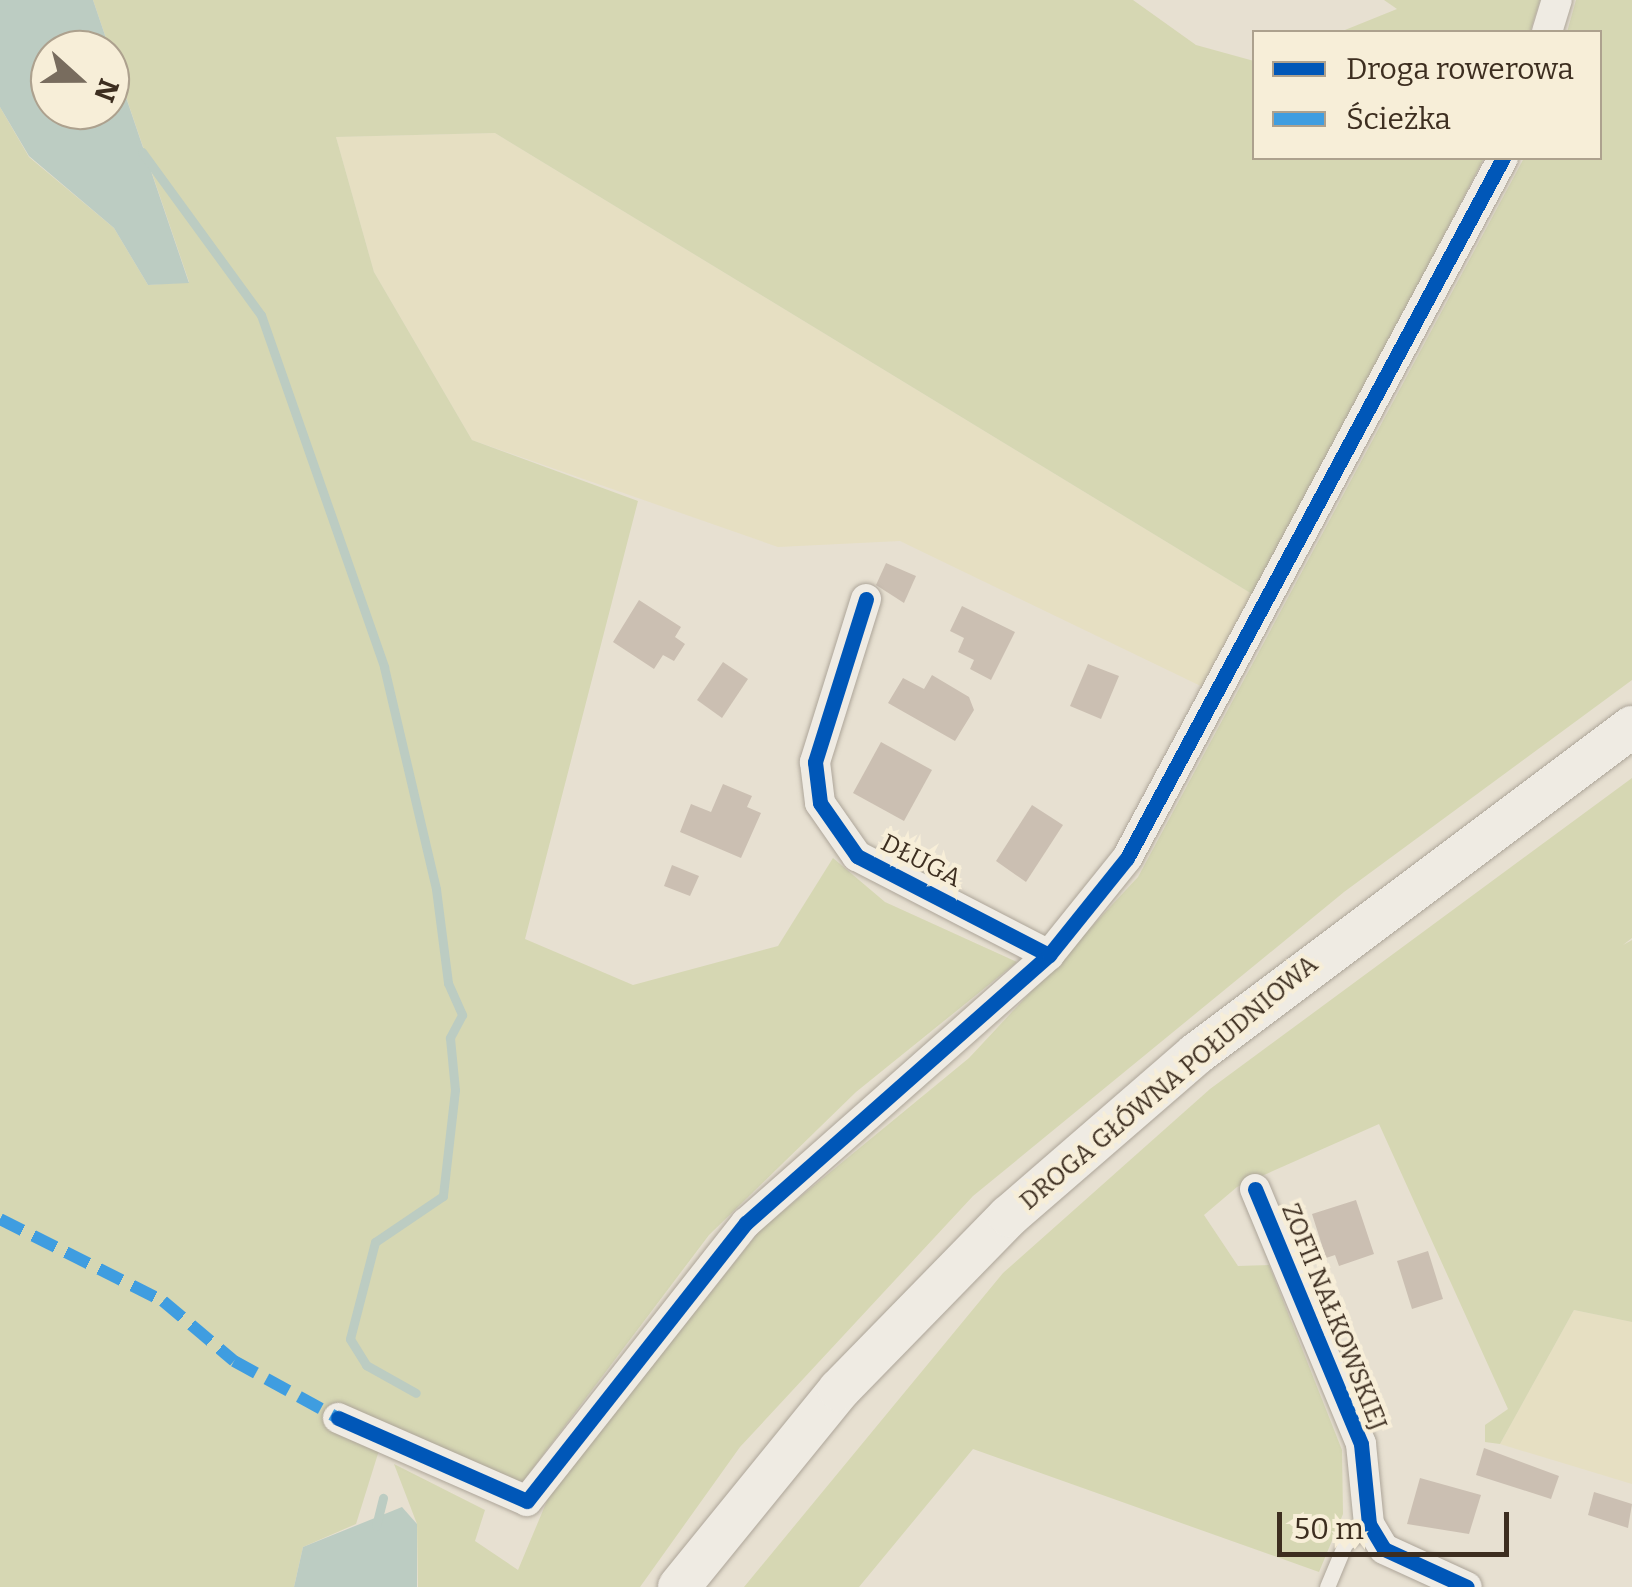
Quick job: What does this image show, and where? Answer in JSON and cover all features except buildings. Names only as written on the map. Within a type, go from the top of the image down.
[{"type":"main road","name":"DROGA GŁÓWNA POŁUDNIOWA","points":[[680,1587],[839,1390],[1034,1193],[1211,1042],[1632,728]]},
{"type":"street","points":[[1548,30],[1556,0]]},
{"type":"street","points":[[338,1418],[527,1500],[746,1223],[1049,955],[1127,858],[1502,160]]},
{"type":"street","name":"DŁUGA","points":[[866,599],[815,762],[820,802],[858,856],[1049,955]]},
{"type":"street","name":"ZOFII NAŁKOWSKIEJ","points":[[1255,1189],[1361,1444],[1369,1524]]},
{"type":"street","points":[[1369,1524],[1384,1549],[1467,1587]]},
{"type":"lane","points":[[1326,1587],[1346,1544],[1369,1524]]},
{"type":"shaded area","points":[[0,0],[93,0],[103,30],[30,30],[30,130],[130,130],[130,109],[189,283],[148,285],[114,228],[29,156],[0,107]]},
{"type":"shaded area","points":[[495,133],[1257,597],[1209,690],[900,541],[778,547],[472,440],[374,272],[336,137]]},
{"type":"shaded area","points":[[1574,1310],[1632,1322],[1632,1484],[1500,1444]]},
{"type":"shaded area","points":[[402,1507],[417,1524],[417,1587],[294,1587],[303,1547]]},
{"type":"green space","points":[[93,0],[1133,0],[1196,45],[1252,60],[1252,160],[1483,160],[1257,597],[495,133],[336,137],[374,272],[472,440],[638,501],[525,939],[633,985],[778,946],[833,858],[885,902],[1017,962],[856,1092],[709,1235],[521,1484],[386,1428],[356,1524],[303,1547],[294,1587],[0,1587],[0,107],[29,157],[114,228],[148,285],[189,282],[130,109],[130,30],[103,30]]},
{"type":"green space","points":[[1384,0],[1540,0],[1531,30],[1345,30],[1397,9]]},
{"type":"green space","points":[[1576,0],[1632,0],[1632,680],[1344,892],[973,1196],[740,1447],[640,1587],[418,1587],[417,1524],[394,1464],[485,1510],[475,1541],[518,1570],[549,1496],[761,1229],[969,1058],[1138,877],[1523,160],[1602,160],[1602,30],[1568,30]]},
{"type":"green space","points":[[1632,778],[1632,938],[1623,945],[1632,940],[1632,1322],[1574,1310],[1500,1444],[1485,1442],[1485,1425],[1508,1409],[1379,1124],[1237,1187],[1204,1215],[1238,1266],[1269,1265],[1342,1450],[1343,1514],[1319,1572],[973,1449],[859,1587],[744,1587],[1003,1273],[1210,1089]]},
{"type":"waterway","points":[[142,152],[261,315],[384,667],[436,889],[448,983],[462,1015],[450,1038],[455,1090],[443,1196],[375,1242],[350,1339],[366,1365],[416,1393]]},
{"type":"waterway","points":[[376,1526],[383,1498]]},
{"type":"marked path","points":[[0,1219],[163,1301],[234,1361],[338,1418]]},
{"type":"cycle path","points":[[338,1418],[527,1501],[746,1223],[1049,955],[1127,858],[1502,160]]},
{"type":"cycle path","points":[[866,599],[815,762],[820,803],[857,856],[1049,955]]},
{"type":"cycle path","points":[[1255,1189],[1361,1444],[1369,1524],[1384,1549],[1467,1587]]}]
